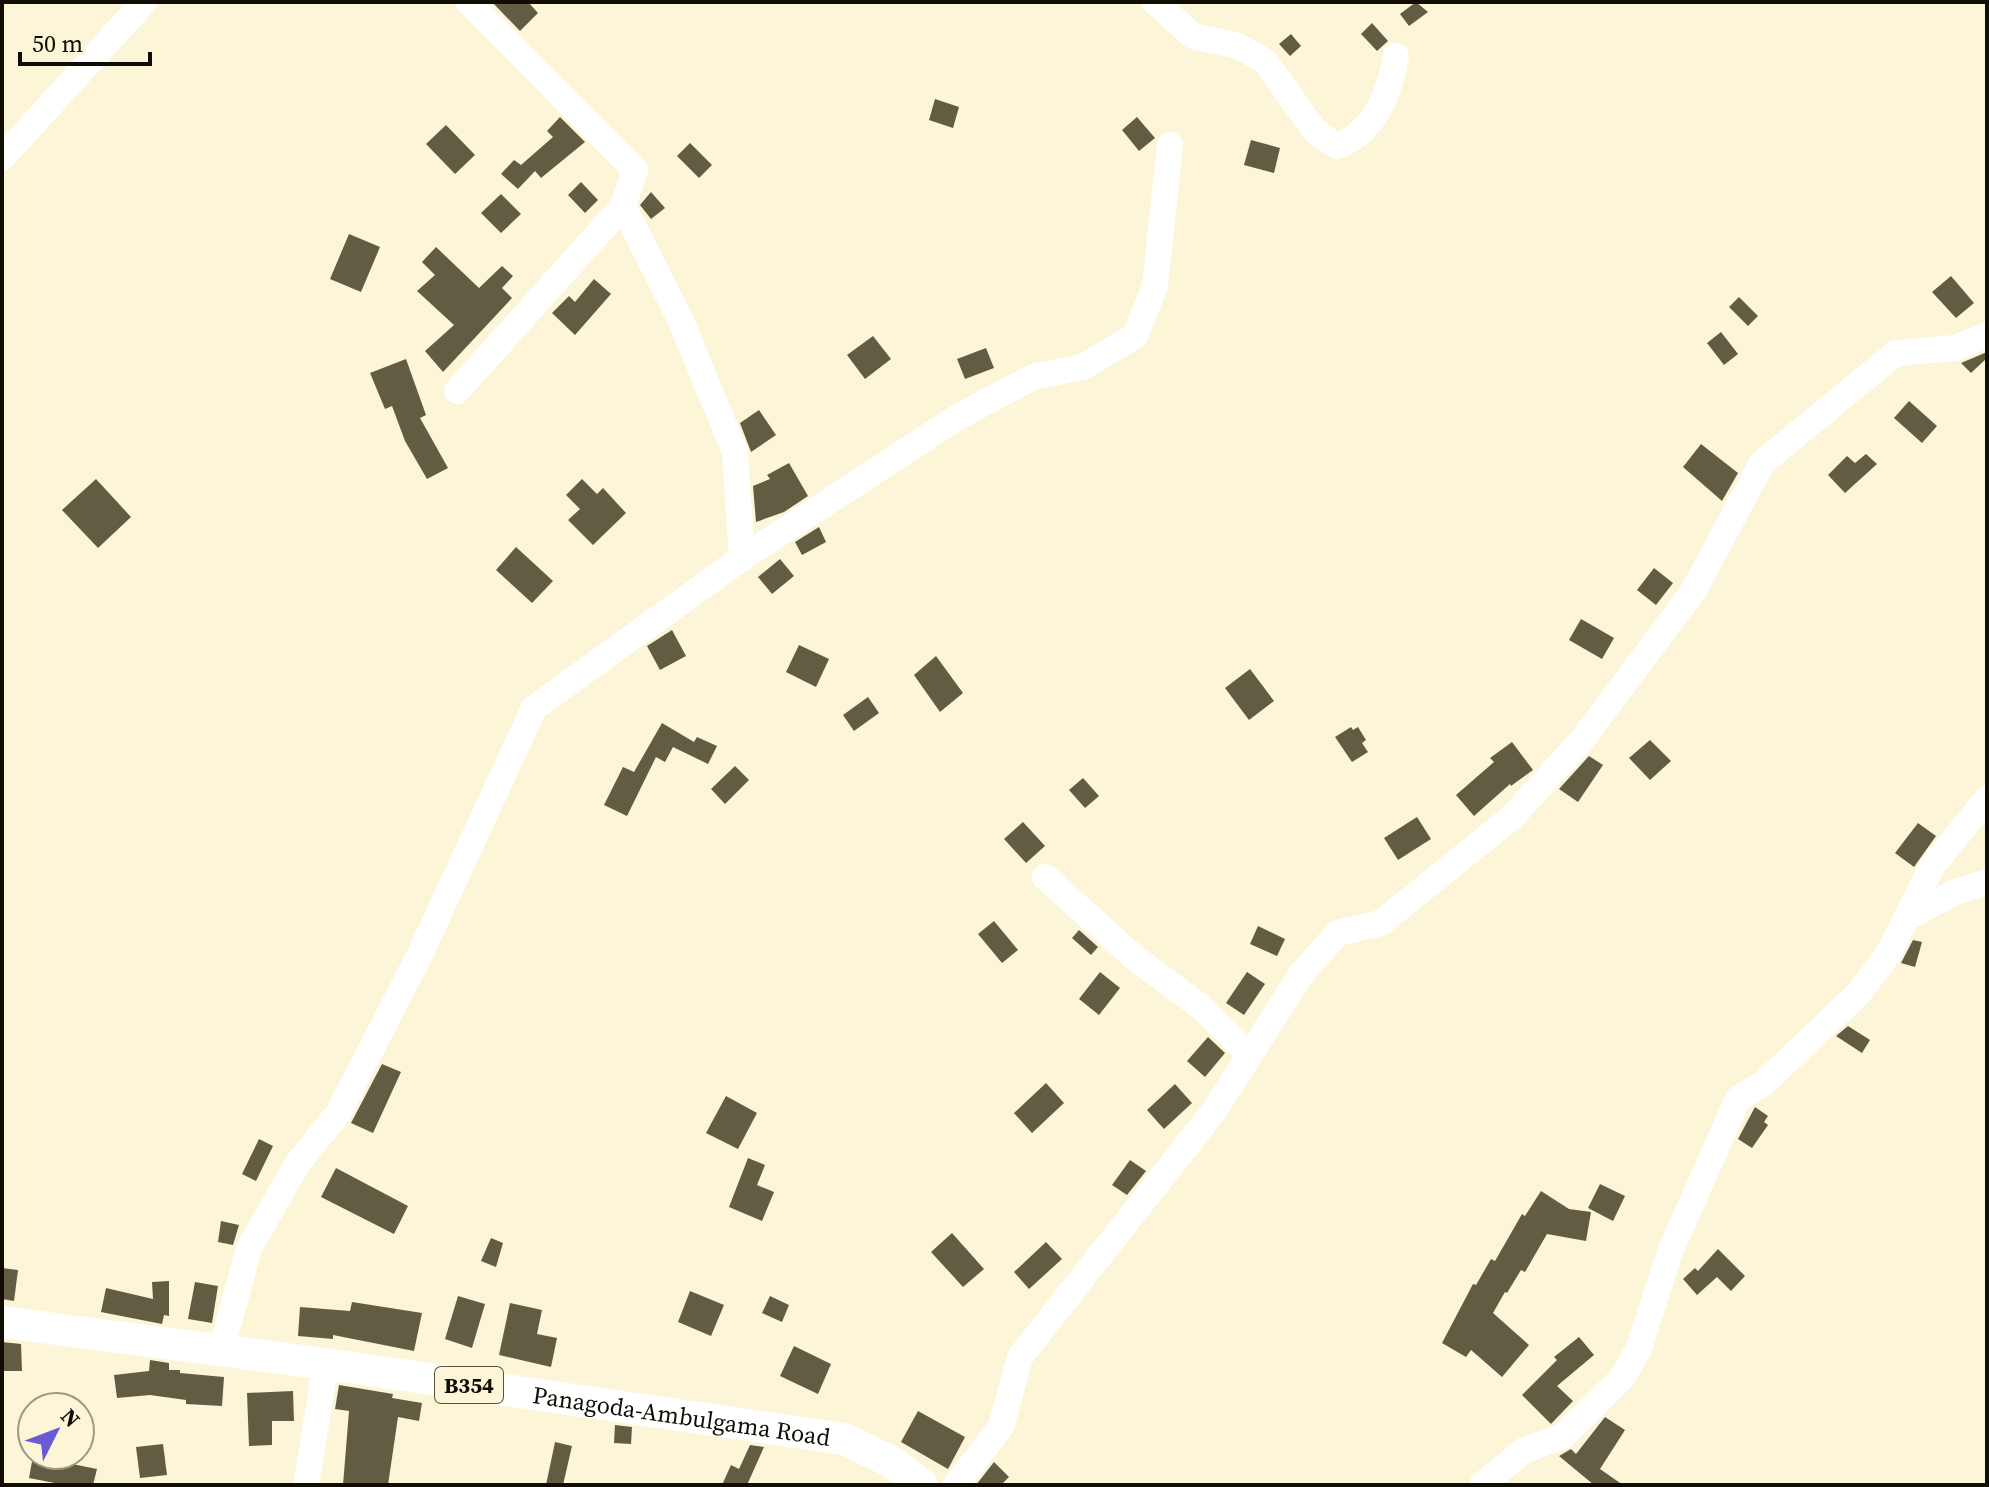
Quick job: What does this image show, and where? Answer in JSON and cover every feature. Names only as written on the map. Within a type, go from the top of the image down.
[{"type":"main road","name":"Panagoda-Ambulgama Road","points":[[2,1322],[326,1364],[844,1439],[890,1461],[922,1485]]},
{"type":"street","points":[[2,158],[144,2]]},
{"type":"street","points":[[457,391],[623,206],[635,170],[469,2]]},
{"type":"street","points":[[1155,2],[1193,36],[1238,46],[1265,61],[1315,131],[1337,146],[1358,139],[1379,108],[1392,81],[1396,56]]},
{"type":"street","points":[[221,1351],[249,1248],[298,1163],[339,1112],[420,954],[534,708],[742,558],[958,417],[1033,377],[1083,367],[1135,336],[1155,286],[1170,145]]},
{"type":"street","points":[[623,206],[681,321],[735,452],[742,558]]},
{"type":"street","points":[[956,1485],[1001,1427],[1020,1357],[1214,1111],[1248,1053],[1302,973],[1338,933],[1381,923],[1512,817],[1582,740],[1694,590],[1762,463],[1896,353],[1955,348],[1987,335]]},
{"type":"street","points":[[1482,1485],[1523,1451],[1563,1436],[1622,1378],[1639,1348],[1670,1252],[1738,1099],[1765,1082],[1859,993],[1889,953],[1932,866],[1987,799]]},
{"type":"street","points":[[1045,877],[1135,958],[1201,1007],[1248,1053]]},
{"type":"street","points":[[1907,918],[1953,893],[1987,882]]},
{"type":"street","points":[[306,1485],[326,1364]]},
{"type":"building","points":[[492,2],[528,2],[538,13],[520,31]]},
{"type":"building","points":[[1416,2],[1428,12],[1409,26],[1400,14]]},
{"type":"building","points":[[1372,23],[1388,41],[1377,51],[1361,34]]},
{"type":"building","points":[[1291,34],[1301,46],[1290,56],[1279,44]]},
{"type":"building","points":[[935,99],[959,107],[953,128],[929,120]]},
{"type":"building","points":[[560,117],[585,142],[541,178],[535,171],[518,189],[501,174],[514,160],[521,165],[553,137],[547,131]]},
{"type":"building","points":[[1137,117],[1155,138],[1139,151],[1122,130]]},
{"type":"building","points":[[446,125],[475,155],[455,174],[426,144]]},
{"type":"building","points":[[1251,140],[1280,148],[1274,173],[1244,165]]},
{"type":"building","points":[[690,143],[712,165],[699,178],[677,156]]},
{"type":"building","points":[[581,182],[598,200],[585,213],[568,195]]},
{"type":"building","points":[[651,192],[665,208],[651,219],[640,205]]},
{"type":"building","points":[[501,194],[521,214],[501,233],[481,213]]},
{"type":"building","points":[[349,234],[380,247],[361,292],[330,279]]},
{"type":"building","points":[[436,247],[479,288],[502,266],[513,276],[502,288],[512,298],[443,372],[425,351],[454,325],[417,291],[435,275],[422,262]]},
{"type":"building","points":[[1951,276],[1974,303],[1956,318],[1932,292]]},
{"type":"building","points":[[594,279],[611,294],[575,335],[552,313],[569,296],[575,302]]},
{"type":"building","points":[[1739,297],[1758,316],[1748,326],[1729,307]]},
{"type":"building","points":[[1721,332],[1738,354],[1724,365],[1707,343]]},
{"type":"building","points":[[873,336],[891,359],[865,379],[847,355]]},
{"type":"building","points":[[986,348],[994,368],[965,379],[957,359]]},
{"type":"building","points":[[1987,352],[1987,358],[1971,373],[1961,363]]},
{"type":"building","points":[[406,359],[426,415],[420,418],[448,468],[427,479],[405,441],[392,406],[385,409],[370,373]]},
{"type":"building","points":[[1909,401],[1937,426],[1922,443],[1894,418]]},
{"type":"building","points":[[759,410],[776,435],[751,452],[740,423]]},
{"type":"building","points":[[1701,444],[1738,473],[1722,501],[1683,467]]},
{"type":"building","points":[[1866,454],[1877,464],[1845,493],[1828,475],[1847,456],[1855,463]]},
{"type":"building","points":[[789,463],[808,496],[784,512],[756,522],[753,486],[770,479],[767,475]]},
{"type":"building","points":[[96,479],[131,517],[98,548],[62,510]]},
{"type":"building","points":[[582,479],[597,494],[603,488],[626,513],[593,545],[568,520],[580,509],[566,495]]},
{"type":"building","points":[[819,527],[826,542],[802,555],[795,542]]},
{"type":"building","points":[[516,547],[553,581],[532,603],[496,570]]},
{"type":"building","points":[[780,559],[794,576],[772,594],[758,577]]},
{"type":"building","points":[[1654,568],[1673,583],[1656,605],[1637,590]]},
{"type":"building","points":[[1581,619],[1614,638],[1602,659],[1569,640]]},
{"type":"building","points":[[672,630],[686,656],[660,670],[647,646]]},
{"type":"building","points":[[799,645],[829,659],[816,687],[786,672]]},
{"type":"building","points":[[936,656],[963,693],[940,712],[914,675]]},
{"type":"building","points":[[1250,669],[1274,701],[1249,720],[1225,688]]},
{"type":"building","points":[[868,697],[879,713],[854,731],[843,715]]},
{"type":"building","points":[[662,723],[694,742],[697,737],[717,746],[708,764],[673,747],[665,762],[656,757],[627,816],[604,805],[623,767],[634,772]]},
{"type":"building","points":[[1351,727],[1353,730],[1358,727],[1366,740],[1362,743],[1368,752],[1352,762],[1335,737]]},
{"type":"building","points":[[1650,740],[1671,761],[1650,780],[1629,758]]},
{"type":"building","points":[[1512,742],[1533,770],[1510,784],[1474,816],[1456,795],[1494,762],[1490,758]]},
{"type":"building","points":[[1589,756],[1603,765],[1578,802],[1559,789]]},
{"type":"building","points":[[735,766],[749,780],[725,804],[711,789]]},
{"type":"building","points":[[1083,778],[1099,796],[1085,808],[1069,790]]},
{"type":"building","points":[[1417,817],[1431,839],[1398,860],[1384,838]]},
{"type":"building","points":[[1023,822],[1045,846],[1026,863],[1004,839]]},
{"type":"building","points":[[1918,823],[1936,836],[1914,867],[1895,853]]},
{"type":"building","points":[[994,921],[1018,950],[1002,963],[978,934]]},
{"type":"building","points":[[1258,926],[1285,939],[1277,956],[1250,944]]},
{"type":"building","points":[[1079,930],[1098,947],[1091,955],[1072,938]]},
{"type":"building","points":[[1913,940],[1922,942],[1915,967],[1901,963]]},
{"type":"building","points":[[1100,972],[1120,988],[1099,1015],[1079,999]]},
{"type":"building","points":[[1247,972],[1265,984],[1244,1015],[1226,1003]]},
{"type":"building","points":[[1848,1026],[1870,1040],[1862,1053],[1836,1036]]},
{"type":"building","points":[[1208,1037],[1225,1053],[1205,1077],[1187,1061]]},
{"type":"building","points":[[382,1064],[401,1072],[373,1133],[351,1123]]},
{"type":"building","points":[[1046,1083],[1064,1103],[1032,1133],[1014,1113]]},
{"type":"building","points":[[1175,1084],[1192,1103],[1164,1129],[1147,1110]]},
{"type":"building","points":[[726,1096],[757,1113],[738,1149],[706,1133]]},
{"type":"building","points":[[1755,1107],[1768,1116],[1764,1122],[1768,1125],[1752,1148],[1738,1139]]},
{"type":"building","points":[[259,1139],[273,1146],[256,1181],[242,1174]]},
{"type":"building","points":[[748,1158],[765,1165],[757,1185],[774,1192],[762,1221],[729,1207]]},
{"type":"building","points":[[1130,1160],[1146,1171],[1127,1195],[1112,1185]]},
{"type":"building","points":[[336,1168],[408,1206],[394,1234],[321,1197]]},
{"type":"building","points":[[1600,1184],[1625,1196],[1613,1221],[1588,1208]]},
{"type":"building","points":[[1541,1191],[1569,1209],[1591,1212],[1586,1241],[1547,1234],[1525,1272],[1521,1270],[1505,1292],[1493,1313],[1529,1345],[1502,1377],[1471,1350],[1466,1357],[1442,1343],[1473,1284],[1476,1285],[1491,1259],[1495,1261],[1522,1214],[1525,1216]]},
{"type":"building","points":[[221,1221],[239,1225],[233,1245],[218,1242]]},
{"type":"building","points":[[952,1233],[984,1269],[963,1287],[931,1252]]},
{"type":"building","points":[[491,1238],[503,1243],[496,1267],[481,1261]]},
{"type":"building","points":[[1046,1242],[1062,1259],[1029,1289],[1014,1272]]},
{"type":"building","points":[[1718,1249],[1745,1276],[1731,1291],[1717,1277],[1697,1295],[1683,1279],[1695,1268],[1698,1271]]},
{"type":"building","points":[[2,1268],[18,1270],[14,1301],[2,1299]]},
{"type":"building","points":[[169,1281],[169,1316],[164,1315],[162,1324],[101,1312],[106,1288],[153,1299],[152,1282]]},
{"type":"building","points":[[195,1282],[218,1286],[212,1323],[188,1319]]},
{"type":"building","points":[[690,1291],[724,1305],[711,1336],[678,1322]]},
{"type":"building","points":[[458,1296],[485,1304],[472,1348],[445,1339]]},
{"type":"building","points":[[770,1296],[789,1305],[782,1322],[762,1313]]},
{"type":"building","points":[[352,1302],[422,1313],[414,1351],[333,1335],[333,1339],[298,1336],[300,1307],[350,1311]]},
{"type":"building","points":[[510,1303],[542,1310],[537,1334],[557,1338],[551,1367],[499,1355]]},
{"type":"building","points":[[1579,1337],[1594,1355],[1557,1386],[1573,1401],[1551,1424],[1522,1395],[1557,1360],[1554,1357]]},
{"type":"building","points":[[2,1342],[21,1344],[22,1371],[2,1371]]},
{"type":"building","points":[[794,1346],[831,1364],[818,1394],[780,1376]]},
{"type":"building","points":[[150,1360],[169,1363],[169,1370],[180,1370],[180,1373],[224,1377],[222,1406],[186,1404],[186,1400],[150,1395],[117,1398],[114,1375],[149,1371]]},
{"type":"building","points":[[339,1385],[393,1394],[392,1398],[422,1403],[419,1421],[398,1417],[388,1485],[343,1485],[349,1411],[335,1409]]},
{"type":"building","points":[[293,1391],[294,1421],[272,1421],[272,1445],[249,1446],[247,1393]]},
{"type":"building","points":[[918,1411],[965,1437],[948,1469],[901,1442]]},
{"type":"building","points":[[1605,1417],[1625,1430],[1600,1469],[1623,1485],[1594,1485],[1559,1456],[1571,1449],[1576,1454]]},
{"type":"building","points":[[615,1425],[632,1427],[631,1444],[614,1443]]},
{"type":"building","points":[[555,1442],[572,1446],[563,1485],[546,1485]]},
{"type":"building","points":[[163,1444],[167,1475],[140,1478],[136,1447]]},
{"type":"building","points":[[750,1445],[764,1447],[747,1485],[722,1485],[731,1465],[739,1469]]},
{"type":"building","points":[[994,1462],[1009,1477],[1001,1485],[976,1485]]},
{"type":"building","points":[[97,1469],[93,1485],[65,1485],[29,1478],[30,1471]]}]
